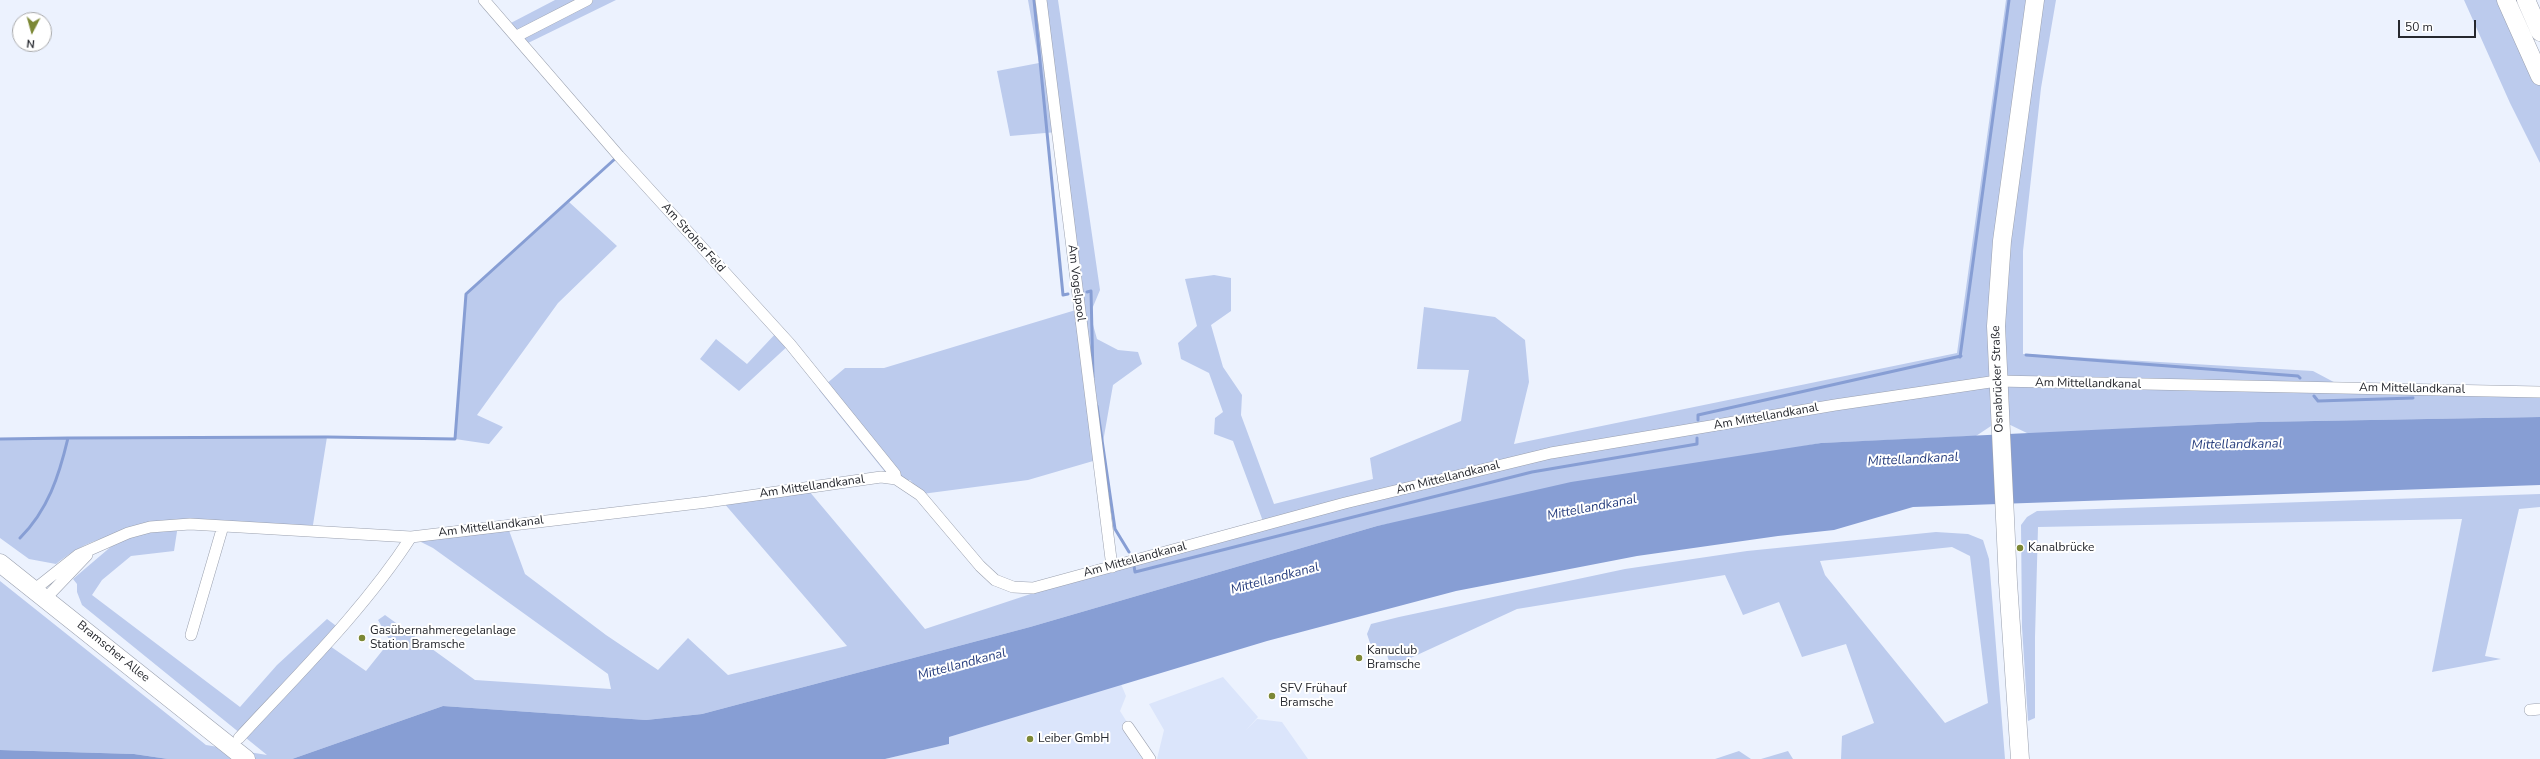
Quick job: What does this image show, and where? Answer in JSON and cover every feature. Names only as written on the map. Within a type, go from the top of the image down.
[{"type":"main road","name":"Osnabrücker Straße","points":[[2020,759],[2004,510],[1997,382],[1996,326],[2002,242],[2035,0]]},
{"type":"main road","points":[[2506,0],[2540,76]]},
{"type":"main road","points":[[2526,0],[2540,32]]},
{"type":"main road","name":"Bramscher Allee","points":[[0,563],[232,740],[246,759]]},
{"type":"street","name":"Am Stroher Feld","points":[[484,0],[517,36],[619,156],[790,344],[852,423],[895,474],[896,479]]},
{"type":"street","points":[[517,36],[587,0]]},
{"type":"street","name":"Am Vogelpool","points":[[1041,0],[1112,567]]},
{"type":"street","name":"Am Mittellandkanal","points":[[40,593],[95,547],[128,533],[150,527],[190,524],[411,537],[707,502],[881,477],[896,479],[920,495],[980,566],[995,580],[1013,587],[1033,588],[1345,503],[1551,453],[1835,405],[1997,382],[2540,392]]},
{"type":"street","points":[[191,634],[223,526]]},
{"type":"street","points":[[232,740],[327,643],[394,563],[411,537]]},
{"type":"street","points":[[1128,727],[1150,759]]},
{"type":"shaded area","points":[[555,0],[616,0],[524,45],[507,25]]},
{"type":"shaded area","points":[[1028,0],[1058,0],[1100,290],[1090,314],[1097,339],[1118,350],[1138,352],[1142,364],[1113,385],[1100,459],[1028,480],[922,494],[910,480],[893,482],[819,390],[845,368],[884,368],[1079,309],[1057,132],[1010,136],[997,71],[1039,63]]},
{"type":"shaded area","points":[[2006,0],[2056,0],[2041,88],[2023,251],[2023,354],[2313,371],[2345,388],[2540,392],[2540,417],[2258,422],[2029,434],[2000,420],[1976,436],[1821,443],[1377,526],[1030,627],[702,714],[646,720],[443,706],[292,759],[168,759],[134,754],[0,750],[0,581],[206,745],[267,755],[82,605],[77,592],[77,584],[73,579],[127,533],[107,537],[89,543],[56,564],[29,559],[0,538],[0,439],[327,437],[312,531],[178,525],[174,551],[131,556],[102,580],[92,595],[240,707],[277,665],[327,619],[339,628],[327,644],[366,671],[390,641],[378,620],[385,615],[475,680],[611,689],[608,674],[433,548],[411,537],[507,525],[525,574],[606,635],[658,670],[688,638],[728,675],[847,646],[723,502],[809,491],[925,629],[1112,567],[1264,524],[1233,441],[1214,434],[1215,418],[1223,412],[1209,373],[1181,359],[1178,343],[1197,326],[1185,279],[1214,275],[1231,278],[1231,311],[1211,325],[1223,367],[1242,395],[1241,415],[1274,504],[1373,479],[1370,458],[1461,421],[1469,370],[1417,369],[1424,307],[1495,317],[1525,340],[1529,382],[1514,444],[1957,353]]},
{"type":"shaded area","points":[[2464,0],[2506,0],[2540,76],[2540,163],[2510,103]]},
{"type":"shaded area","points":[[569,202],[617,246],[558,303],[477,415],[503,427],[489,444],[455,439],[466,294]]},
{"type":"shaded area","points":[[778,331],[790,344],[739,391],[700,359],[716,339],[747,364]]},
{"type":"shaded area","points":[[2540,494],[2540,507],[2519,509],[2485,656],[2501,659],[2432,672],[2462,519],[2038,527],[2035,637],[2035,718],[2028,721],[2022,627],[2021,525],[2027,517],[2037,511]]},
{"type":"shaded area","points":[[1936,532],[1968,534],[1983,540],[1989,559],[2005,759],[1841,759],[1842,736],[1874,723],[1846,644],[1802,657],[1779,602],[1743,615],[1725,575],[1517,609],[1391,667],[1385,649],[1372,649],[1367,634],[1371,624],[1399,617],[1625,569],[1747,551]],"holes":[[[1952,547],[1970,556],[1988,703],[1945,723],[1825,575],[1820,561]]]},
{"type":"shaded area","points":[[1223,677],[1258,717],[1246,730],[1257,719],[1282,722],[1308,759],[1157,759],[1164,730],[1149,704]]},
{"type":"shaded area","points":[[1121,684],[1126,696],[1120,711],[1150,759],[885,759],[949,744],[949,737]]},
{"type":"shaded area","points":[[1739,751],[1751,759],[1715,759]]},
{"type":"shaded area","points":[[1788,751],[1793,759],[1761,759]]},
{"type":"water","name":"Mittellandkanal","points":[[2540,417],[2540,485],[1913,507],[1834,530],[1778,536],[1637,556],[1456,591],[1267,641],[949,737],[949,744],[885,759],[292,759],[443,706],[646,720],[702,714],[1030,627],[1377,526],[1571,482],[1821,443],[2258,422]]},
{"type":"water","points":[[0,750],[134,754],[168,759],[0,759]]},
{"type":"waterway","points":[[1034,0],[1063,295],[1068,294]]},
{"type":"waterway","points":[[1960,357],[2009,0]]},
{"type":"waterway","points":[[20,538],[38,516],[51,492],[61,466],[68,438],[327,437],[455,439],[466,294],[617,157]]},
{"type":"waterway","points":[[1087,292],[1091,291],[1093,377]]},
{"type":"waterway","points":[[2026,355],[2298,376],[2300,378]]},
{"type":"waterway","points":[[1698,420],[1698,415],[1961,356]]},
{"type":"waterway","points":[[2314,396],[2318,401],[2413,398]]},
{"type":"waterway","points":[[1097,406],[1115,529],[1129,552]]},
{"type":"waterway","points":[[0,439],[68,438]]},
{"type":"waterway","points":[[1134,566],[1135,572],[1532,472],[1697,444],[1697,438]]},
{"type":"place","name":"Kanalbrücke","points":[[2020,548]]},
{"type":"place","name":"Gasübernahmeregelanlage Station Bramsche","points":[[362,638]]},
{"type":"place","name":"Kanuclub Bramsche","points":[[1359,658]]},
{"type":"place","name":"SFV Frühauf Bramsche","points":[[1272,696]]},
{"type":"place","name":"Leiber GmbH","points":[[1030,739]]}]
